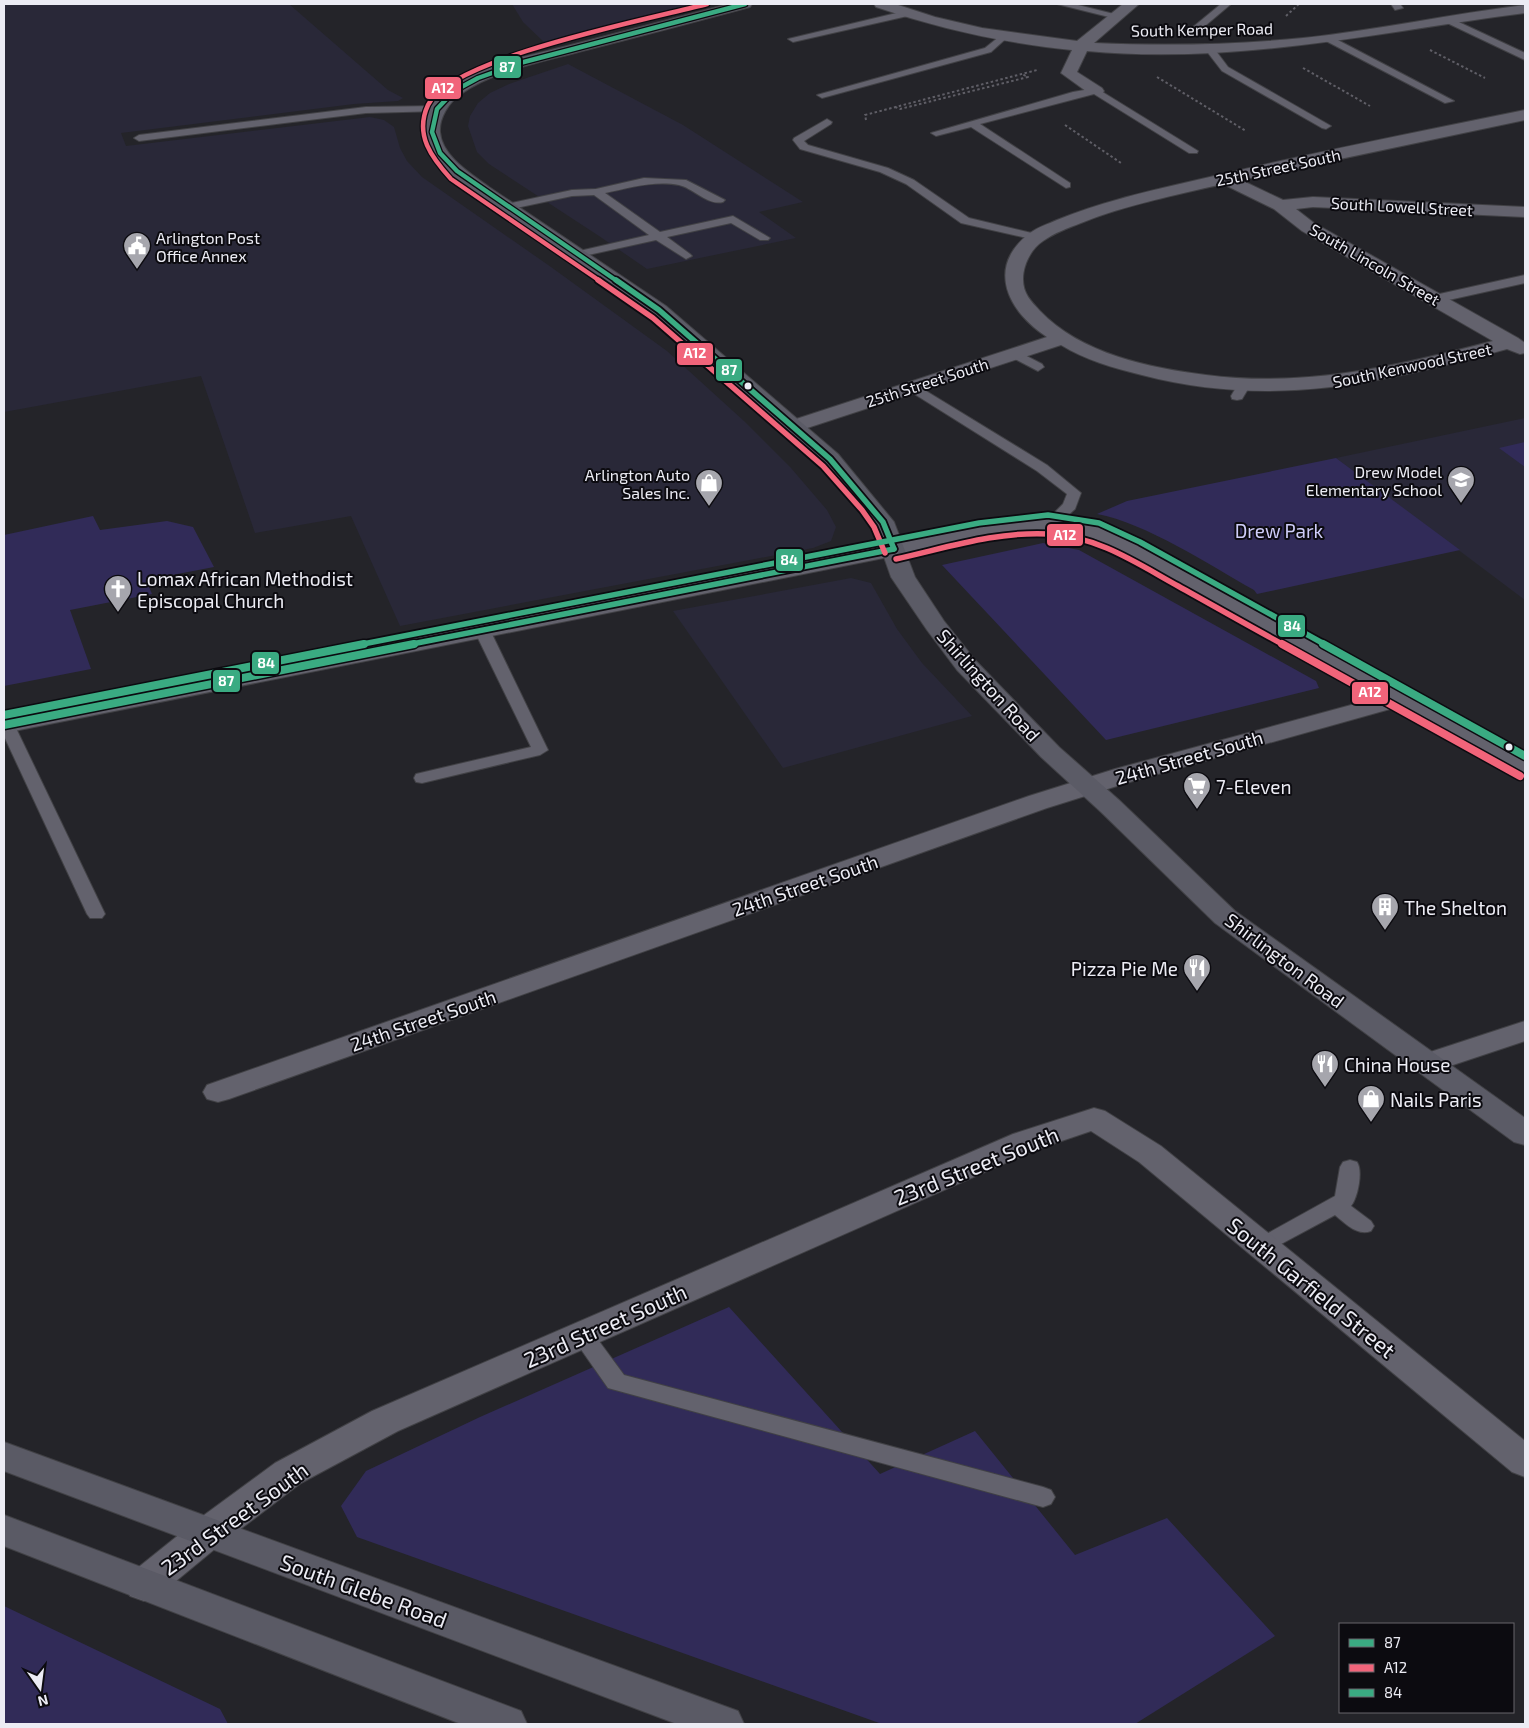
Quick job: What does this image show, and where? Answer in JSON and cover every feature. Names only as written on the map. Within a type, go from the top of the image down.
[{"type":"main road","points":[[437,109],[454,91],[478,78],[520,63],[745,4]]},
{"type":"main road","name":"Shirlington Road","points":[[437,109],[432,132],[440,153],[457,171],[659,310],[830,459],[870,504],[883,522],[904,577],[935,626],[966,666],[1050,752],[1226,918],[1525,1134]]},
{"type":"main road","name":"South Glebe Road","points":[[4,1456],[724,1724]]},
{"type":"main road","points":[[4,1530],[507,1724]]},
{"type":"street","name":"South Kemper Road","points":[[881,4],[909,13],[1005,35],[1082,45],[1149,49],[1210,49],[1329,39],[1525,9]]},
{"type":"street","points":[[1096,91],[1069,73],[1082,45],[1132,4]]},
{"type":"street","name":"25th Street South","points":[[1036,237],[1074,219],[1131,200],[1224,178],[1525,115]]},
{"type":"street","name":"South Lincoln Street","points":[[1224,178],[1280,205],[1308,227],[1518,347]]},
{"type":"street","name":"South Lowell Street","points":[[1280,205],[1313,202],[1525,212]]},
{"type":"street","name":"South Kenwood Street","points":[[1036,237],[1017,258],[1013,276],[1015,295],[1029,315],[1060,339],[1104,358],[1161,375],[1241,390],[1326,384],[1518,347]]},
{"type":"street","name":"25th Street South","points":[[794,426],[1060,339]]},
{"type":"street","points":[[5,724],[894,549],[1004,528],[1050,524],[1093,532],[1136,550],[1525,768]]},
{"type":"street","name":"24th Street South","points":[[218,1092],[1088,786],[1399,699]]},
{"type":"street","points":[[1426,1064],[1525,1031]]},
{"type":"street","name":"South Garfield Street","points":[[1094,1118],[1150,1154],[1525,1462]]},
{"type":"street","name":"23rd Street South","points":[[144,1585],[209,1532],[288,1473],[385,1421],[1024,1142],[1094,1118]]},
{"type":"lane","points":[[1062,4],[1117,16]]},
{"type":"lane","points":[[1190,34],[1226,4]]},
{"type":"lane","points":[[793,39],[909,13]]},
{"type":"lane","points":[[1448,20],[1525,57]]},
{"type":"lane","points":[[822,95],[988,50],[1005,35]]},
{"type":"lane","points":[[1329,39],[1449,101]]},
{"type":"lane","points":[[1210,49],[1225,69],[1326,126]]},
{"type":"lane","points":[[936,133],[1077,94],[1096,91],[1193,151]]},
{"type":"lane","points":[[139,138],[366,110],[437,109]]},
{"type":"lane","points":[[827,122],[798,140],[804,147],[884,170],[910,182],[965,221],[1036,237]]},
{"type":"lane","points":[[972,123],[1066,185]]},
{"type":"lane","points":[[507,207],[572,193],[596,192],[644,181],[682,182],[719,200]]},
{"type":"lane","points":[[596,192],[686,256]]},
{"type":"lane","points":[[579,254],[733,219],[764,238]]},
{"type":"lane","points":[[1435,299],[1525,279]]},
{"type":"lane","points":[[1015,354],[1038,367]]},
{"type":"lane","points":[[913,387],[1042,468],[1074,493],[1070,506],[1050,524]]},
{"type":"lane","points":[[422,778],[540,750],[482,630]]},
{"type":"lane","points":[[5,724],[96,914]]},
{"type":"lane","points":[[1261,1246],[1345,1200],[1350,1168]]},
{"type":"lane","points":[[1336,1205],[1364,1226]]},
{"type":"lane","points":[[582,1335],[616,1382],[1042,1497]]},
{"type":"path","points":[[1282,20],[1299,4]]},
{"type":"path","points":[[1426,48],[1485,78]]},
{"type":"path","points":[[1301,67],[1370,106]]},
{"type":"path","points":[[866,120],[865,115],[1045,68]]},
{"type":"path","points":[[895,107],[900,109],[1028,76],[1022,74]]},
{"type":"path","points":[[1154,76],[1246,131]]},
{"type":"path","points":[[1061,122],[1121,162]]},
{"type":"shaded area","points":[[4,4],[289,4],[388,90],[403,98],[398,101],[354,104],[121,133],[126,146],[370,117],[384,120],[394,127],[400,148],[407,161],[422,177],[667,351],[744,421],[791,468],[827,510],[836,527],[831,541],[813,548],[400,626],[351,516],[255,533],[201,376],[4,412]]},
{"type":"shaded area","points":[[512,4],[696,4],[545,43],[523,22]]},
{"type":"shaded area","points":[[568,64],[683,125],[803,202],[759,212],[796,238],[647,269],[489,164],[477,152],[468,126],[470,116],[478,103],[490,93],[509,84]]},
{"type":"shaded area","name":"Drew Model Elementary School","points":[[1525,418],[1525,600],[1336,458]]},
{"type":"shaded area","points":[[851,578],[871,583],[897,629],[922,663],[972,716],[783,768],[673,611]]},
{"type":"green space","points":[[1525,442],[1525,467],[1499,448]]},
{"type":"green space","name":"Drew Park","points":[[1336,458],[1460,550],[1257,594],[1254,590],[1156,535],[1136,526],[1097,514],[1127,501]]},
{"type":"green space","points":[[93,516],[100,530],[167,521],[193,527],[214,567],[146,580],[152,594],[70,610],[91,669],[4,686],[4,535]]},
{"type":"green space","points":[[1043,543],[1079,550],[1316,681],[1319,688],[1106,740],[942,565]]},
{"type":"green space","points":[[729,1307],[880,1474],[975,1431],[1075,1555],[1167,1518],[1275,1636],[1135,1724],[882,1724],[357,1537],[341,1506],[366,1471],[480,1417]]},
{"type":"green space","points":[[4,1606],[220,1709],[228,1724],[4,1724]]},
{"type":"transit line","name":"A12","points":[[707,4],[517,53],[474,69],[448,83],[428,104],[422,132],[432,158],[451,179],[653,318],[787,433],[823,466],[862,510],[874,527],[885,553]]},
{"type":"transit line","name":"87","points":[[745,4],[520,63],[478,78],[454,91],[437,109],[432,132],[440,153],[457,171],[659,310],[794,426],[830,459],[870,504],[883,522],[894,549]]},
{"type":"transit line","name":"84","points":[[4,715],[979,523],[1013,517],[1048,515],[1082,519],[1115,529],[1525,756]]},
{"type":"transit line","name":"A12","points":[[896,559],[983,539],[1005,536],[1049,534],[1087,540],[1131,560],[1520,776]]},
{"type":"transit line","name":"87","points":[[4,725],[894,549]]},
{"type":"place","name":"Arlington Post Office Annex","points":[[137,270]]},
{"type":"place","name":"Drew Model Elementary School","points":[[1461,504]]},
{"type":"place","name":"Arlington Auto Sales Inc.","points":[[709,507]]},
{"type":"place","name":"Lomax African Methodist Episcopal Church","points":[[118,613]]},
{"type":"place","name":"7-Eleven","points":[[1197,810]]},
{"type":"place","name":"The Shelton","points":[[1385,931]]},
{"type":"place","name":"Pizza Pie Me","points":[[1197,992]]},
{"type":"place","name":"China House","points":[[1325,1088]]},
{"type":"place","name":"Nails Paris","points":[[1371,1123]]}]
